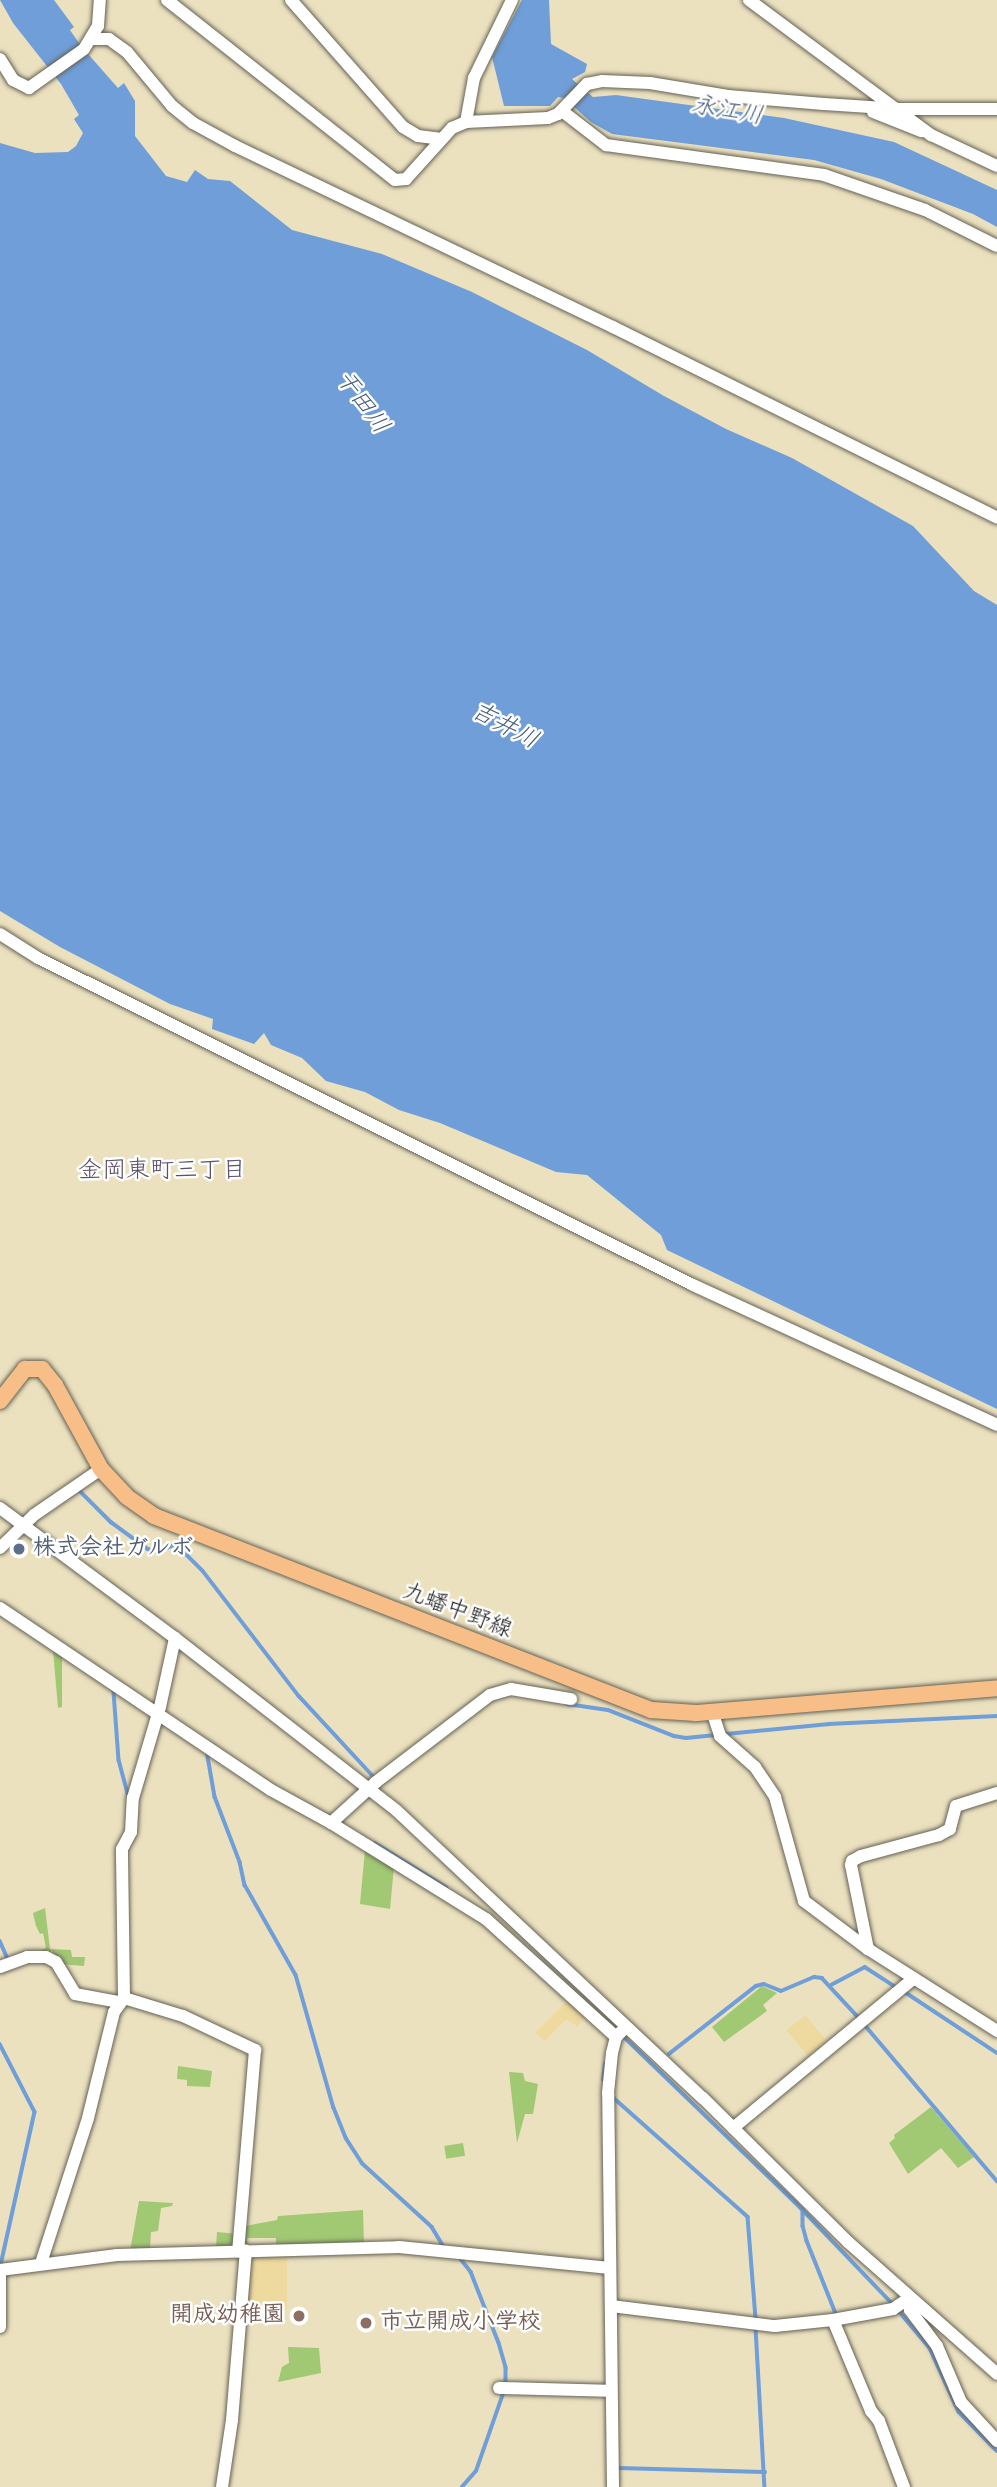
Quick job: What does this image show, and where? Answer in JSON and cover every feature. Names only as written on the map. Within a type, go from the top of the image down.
[{"type":"main road","name":"九蟠中野線","points":[[0,1401],[24,1369],[43,1369],[55,1385],[102,1469],[116,1487],[140,1507],[244,1553],[630,1704],[666,1713],[712,1711],[997,1688]]},
{"type":"street","points":[[0,59],[13,80],[29,88],[49,76],[88,44],[98,26],[99,0]]},
{"type":"street","points":[[167,0],[395,180],[406,179],[452,128],[466,122],[548,118],[564,108],[587,84],[612,81],[637,82],[728,96],[859,107],[997,109]]},
{"type":"street","points":[[291,0],[403,127],[418,136],[442,139]]},
{"type":"street","points":[[466,122],[474,78],[512,0]]},
{"type":"street","points":[[749,0],[900,109],[931,135]]},
{"type":"street","points":[[88,44],[109,39],[127,52],[172,106],[194,123],[235,146],[613,327],[997,518]]},
{"type":"street","points":[[859,107],[931,135],[997,166]]},
{"type":"street","points":[[564,108],[606,145],[824,175],[925,209],[997,246]]},
{"type":"street","points":[[0,934],[38,958],[693,1285],[997,1425]]},
{"type":"street","points":[[0,1548],[23,1525],[102,1469]]},
{"type":"street","points":[[0,1508],[370,1787],[618,2033]]},
{"type":"street","points":[[0,1608],[159,1711],[271,1790],[333,1820],[486,1919],[733,2128],[900,2304],[997,2374]]},
{"type":"street","points":[[41,2263],[88,2118],[121,2000],[122,1849],[133,1798],[159,1711],[175,1638]]},
{"type":"street","points":[[333,1820],[370,1787],[490,1695],[511,1689],[571,1699]]},
{"type":"street","points":[[712,1711],[718,1733],[769,1783],[783,1822],[804,1900],[912,1980],[997,2031]]},
{"type":"street","points":[[868,1949],[852,1861],[861,1856],[939,1836],[950,1829],[956,1806],[997,1793]]},
{"type":"street","points":[[0,1967],[27,1957],[46,1957],[57,1962],[75,1994],[121,2000],[183,2016],[255,2050],[232,2420],[222,2487]]},
{"type":"street","points":[[733,2128],[912,1980]]},
{"type":"street","points":[[613,2487],[608,2391],[611,2306],[606,2268],[609,2067],[618,2033]]},
{"type":"street","points":[[0,2327],[0,2270],[117,2255],[399,2247],[606,2268]]},
{"type":"street","points":[[611,2306],[705,2315],[761,2325],[833,2320],[900,2304],[910,2309],[937,2346],[961,2402],[997,2441]]},
{"type":"street","points":[[833,2320],[904,2487]]},
{"type":"street","points":[[503,2389],[608,2391]]},
{"type":"green space","points":[[53,1650],[62,1656],[62,1707],[58,1708]]},
{"type":"green space","points":[[365,1850],[394,1866],[390,1909],[360,1904]]},
{"type":"green space","points":[[45,1908],[51,1956],[32,1955],[46,1948],[43,1933],[40,1934],[36,1926],[33,1913]]},
{"type":"green space","points":[[51,1949],[71,1950],[72,1957],[85,1957],[84,1966],[60,1964]]},
{"type":"green space","points":[[762,1986],[777,1993],[763,2005],[767,2011],[724,2042],[712,2027]]},
{"type":"green space","points":[[178,2066],[212,2071],[210,2087],[187,2086],[187,2080],[177,2079]]},
{"type":"green space","points":[[509,2072],[523,2073],[525,2081],[538,2084],[533,2114],[525,2114],[517,2143]]},
{"type":"green space","points":[[931,2107],[974,2157],[958,2168],[941,2148],[908,2174],[889,2143],[895,2138],[894,2135]]},
{"type":"green space","points":[[463,2143],[465,2156],[446,2159],[444,2146]]},
{"type":"green space","points":[[139,2201],[173,2203],[172,2206],[161,2208],[158,2231],[151,2232],[150,2249],[130,2251]]},
{"type":"green space","points":[[363,2210],[364,2246],[244,2247],[245,2226],[277,2220],[278,2216]],"holes":[[[247,2238],[276,2238],[276,2245],[247,2245]]]},
{"type":"green space","points":[[217,2232],[237,2234],[236,2245],[216,2247]]},
{"type":"green space","points":[[288,2347],[319,2348],[321,2373],[278,2382],[282,2367],[289,2363]]},
{"type":"sand","points":[[570,1998],[588,2014],[577,2026],[566,2019],[545,2041],[535,2033]]},
{"type":"sand","points":[[805,2015],[826,2040],[808,2056],[787,2030]]},
{"type":"sand","points":[[253,2254],[287,2255],[287,2309],[246,2307],[250,2258]]},
{"type":"water","points":[[0,0],[54,0],[74,27],[70,30],[81,46],[118,88],[124,83],[135,101],[135,136],[166,176],[187,182],[195,170],[208,179],[230,181],[292,230],[382,254],[472,292],[587,350],[664,396],[726,429],[792,458],[913,526],[974,591],[997,605],[997,1409],[667,1250],[661,1235],[587,1175],[556,1172],[440,1123],[399,1110],[365,1092],[326,1081],[302,1058],[271,1045],[264,1033],[254,1044],[212,1029],[213,1019],[170,1004],[60,947],[0,911],[0,143],[35,153],[68,152],[76,146],[83,133],[74,119],[79,115],[61,84],[13,23]]},
{"type":"water","name":"永江川","points":[[522,0],[549,0],[551,44],[587,64],[585,72],[572,79],[593,97],[616,95],[784,118],[894,142],[997,190],[997,227],[973,214],[881,179],[814,160],[612,134],[591,122],[564,98],[558,97],[550,106],[504,106],[492,57]]},
{"type":"waterway","points":[[78,1489],[111,1522],[148,1549],[158,1552],[176,1544],[203,1571],[299,1696],[374,1777]]},
{"type":"waterway","points":[[114,1692],[119,1760],[129,1797]]},
{"type":"waterway","points":[[567,1704],[608,1710],[674,1736],[686,1738],[829,1724],[997,1716]]},
{"type":"waterway","points":[[207,1751],[215,1797],[240,1862],[245,1885],[296,1975],[334,2108],[346,2138],[362,2163],[432,2227],[444,2247]]},
{"type":"waterway","points":[[375,1843],[446,1887]]},
{"type":"waterway","points":[[0,1941],[8,1959]]},
{"type":"waterway","points":[[831,1985],[865,1967],[896,1987]]},
{"type":"waterway","points":[[669,2054],[756,1986],[764,1984],[781,1991],[814,1977],[822,1978],[859,2018]]},
{"type":"waterway","points":[[905,1992],[997,2053]]},
{"type":"waterway","points":[[864,2024],[997,2181]]},
{"type":"waterway","points":[[623,2036],[796,2203],[893,2304]]},
{"type":"waterway","points":[[0,2044],[35,2112],[1,2265]]},
{"type":"waterway","points":[[603,2080],[605,2064]]},
{"type":"waterway","points":[[614,2098],[748,2217],[756,2319]]},
{"type":"waterway","points":[[803,2210],[807,2241],[837,2316]]},
{"type":"waterway","points":[[461,2259],[471,2272],[499,2343],[506,2368],[506,2384]]},
{"type":"waterway","points":[[898,2310],[930,2348],[959,2412],[997,2451]]},
{"type":"waterway","points":[[756,2328],[765,2487]]},
{"type":"waterway","points":[[462,2487],[476,2471],[504,2391]]},
{"type":"waterway","points":[[618,2468],[765,2472]]},
{"type":"place","name":"株式会社ガルボ","points":[[19,1549]]},
{"type":"place","name":"開成幼稚園","points":[[299,2316]]},
{"type":"place","name":"市立開成小学校","points":[[366,2323]]},
{"type":"district","name":"金岡東町三丁目","points":[[162,1172]]},
{"type":"water label","name":"干田川","points":[[361,403]]},
{"type":"water label","name":"吉井川","points":[[504,727]]}]
